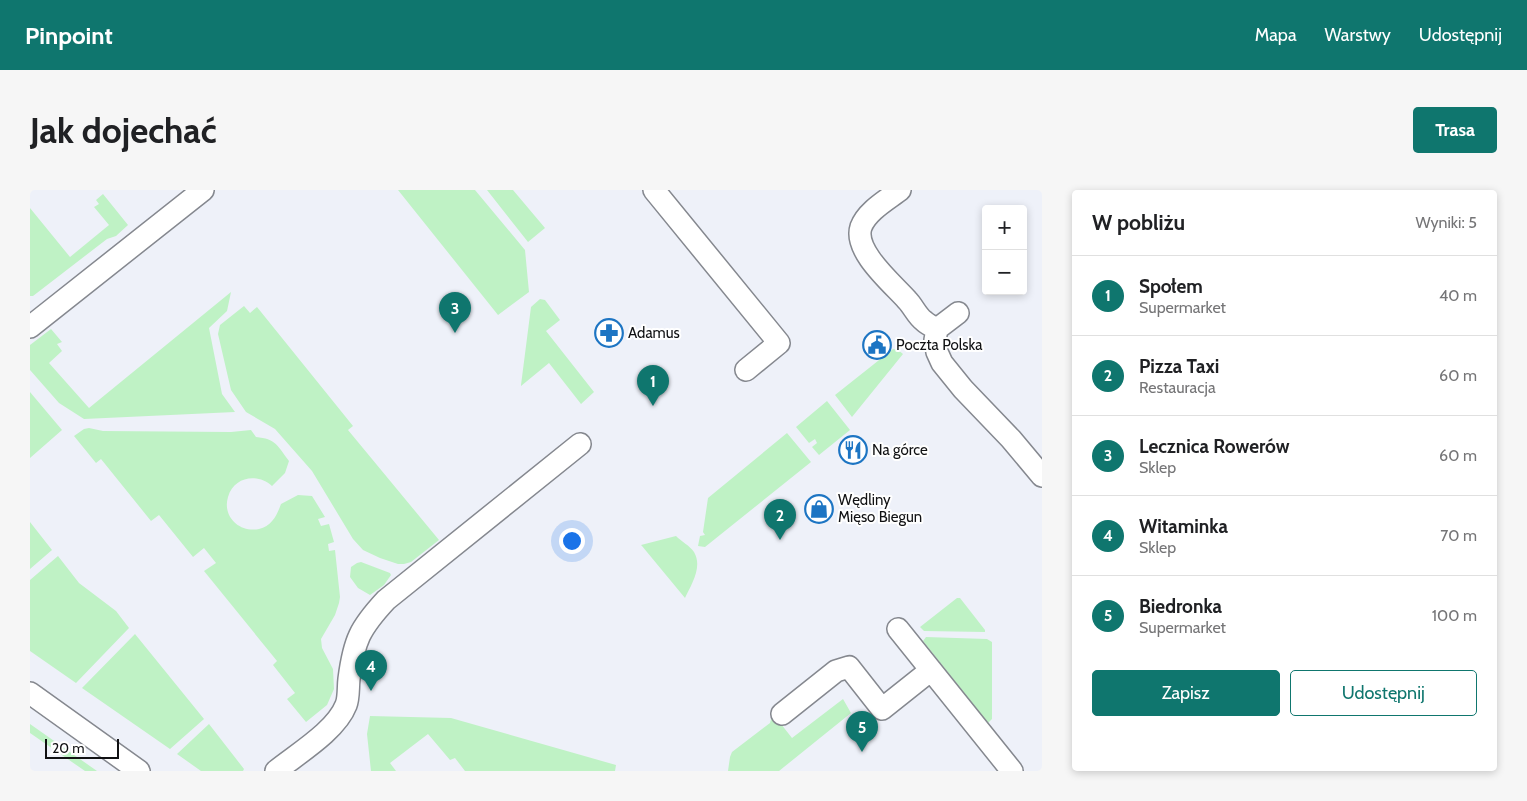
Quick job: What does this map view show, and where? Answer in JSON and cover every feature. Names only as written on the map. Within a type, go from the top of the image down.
[{"type":"street","points":[[30,327],[203,190]]},
{"type":"street","points":[[654,190],[778,343],[746,370]]},
{"type":"street","points":[[900,190],[869,214],[860,228],[862,244],[868,257],[885,278],[908,301],[923,321],[937,329]]},
{"type":"street","points":[[958,313],[937,329],[935,340],[937,352],[942,363],[1042,476]]},
{"type":"street","points":[[276,771],[324,733],[337,720],[346,705],[353,653],[360,632],[372,615],[386,600],[580,444]]},
{"type":"street","points":[[898,629],[1012,771]]},
{"type":"street","points":[[782,714],[836,671],[849,667],[882,709],[931,670]]},
{"type":"street","points":[[30,693],[139,771]]},
{"type":"green space","points":[[398,190],[475,190],[525,250],[529,292],[498,315]]},
{"type":"green space","points":[[487,190],[513,190],[545,228],[528,242]]},
{"type":"green space","points":[[103,194],[128,225],[116,236],[107,239],[33,296],[30,296],[30,208],[70,257],[109,225],[94,207],[99,204],[96,200]]},
{"type":"green space","points":[[231,292],[227,311],[209,328],[222,394],[235,412],[84,419],[59,403],[30,370],[30,345],[51,329],[62,342],[57,344],[62,351],[49,363],[89,408]]},
{"type":"green space","points":[[540,299],[545,300],[560,320],[546,331],[594,392],[581,404],[549,363],[521,386],[531,307]]},
{"type":"green space","points":[[244,306],[250,313],[257,307],[353,426],[348,430],[439,540],[411,562],[398,564],[363,550],[353,539],[312,471],[275,429],[246,412],[231,390],[218,334],[220,325]]},
{"type":"green space","points":[[893,349],[903,354],[852,417],[835,395]]},
{"type":"green space","points":[[30,392],[62,430],[30,458]]},
{"type":"green space","points":[[827,401],[850,430],[819,455],[812,447],[817,443],[815,439],[809,443],[796,427]]},
{"type":"green space","points":[[89,428],[103,431],[231,432],[251,430],[256,437],[272,441],[282,451],[289,461],[285,473],[272,486],[260,479],[254,478],[241,481],[231,490],[227,504],[230,517],[234,522],[239,526],[252,530],[264,528],[271,523],[281,504],[298,495],[312,496],[325,517],[318,519],[321,526],[329,524],[334,542],[328,544],[329,551],[335,550],[340,597],[335,615],[321,639],[322,648],[333,669],[334,689],[327,705],[306,722],[287,699],[295,693],[273,665],[277,661],[204,571],[216,563],[204,548],[193,557],[159,515],[151,521],[101,459],[96,463],[74,436]]},
{"type":"green space","points":[[787,433],[811,462],[705,547],[698,546],[700,536],[705,535],[703,532],[708,498]]},
{"type":"green space","points":[[30,522],[52,550],[30,569]]},
{"type":"green space","points":[[676,536],[694,552],[697,564],[693,582],[685,598],[641,545]]},
{"type":"green space","points":[[58,556],[79,583],[116,611],[129,628],[76,683],[30,651],[30,580]]},
{"type":"green space","points":[[361,562],[391,575],[384,585],[370,595],[358,588],[350,577],[351,567]]},
{"type":"green space","points":[[957,598],[960,598],[985,632],[924,631],[920,627]]},
{"type":"green space","points":[[135,634],[204,719],[170,749],[82,688]]},
{"type":"green space","points":[[926,637],[987,639],[992,642],[992,719],[988,723],[923,641]]},
{"type":"green space","points":[[843,699],[851,713],[779,771],[728,771],[732,752],[770,723],[774,708],[782,701],[781,724],[792,738]]},
{"type":"green space","points":[[370,716],[451,718],[616,765],[615,771],[465,771],[455,758],[450,760],[428,734],[390,763],[396,771],[371,771],[367,734]]},
{"type":"green space","points":[[30,724],[97,771],[85,771],[30,733]]},
{"type":"green space","points":[[209,724],[244,769],[243,771],[201,771],[177,754]]},
{"type":"place","name":"Lecznica Rowerów","points":[[455,333]]},
{"type":"place","name":"Adamus","points":[[609,333]]},
{"type":"place","name":"Poczta Polska","points":[[877,345]]},
{"type":"place","name":"Społem","points":[[653,406]]},
{"type":"place","name":"Na górce","points":[[853,450]]},
{"type":"place","name":"Wędliny Mięso Biegun","points":[[819,509]]},
{"type":"place","name":"Pizza Taxi","points":[[780,540]]},
{"type":"place","name":"Witaminka","points":[[371,691]]},
{"type":"place","name":"Biedronka","points":[[862,752]]}]
